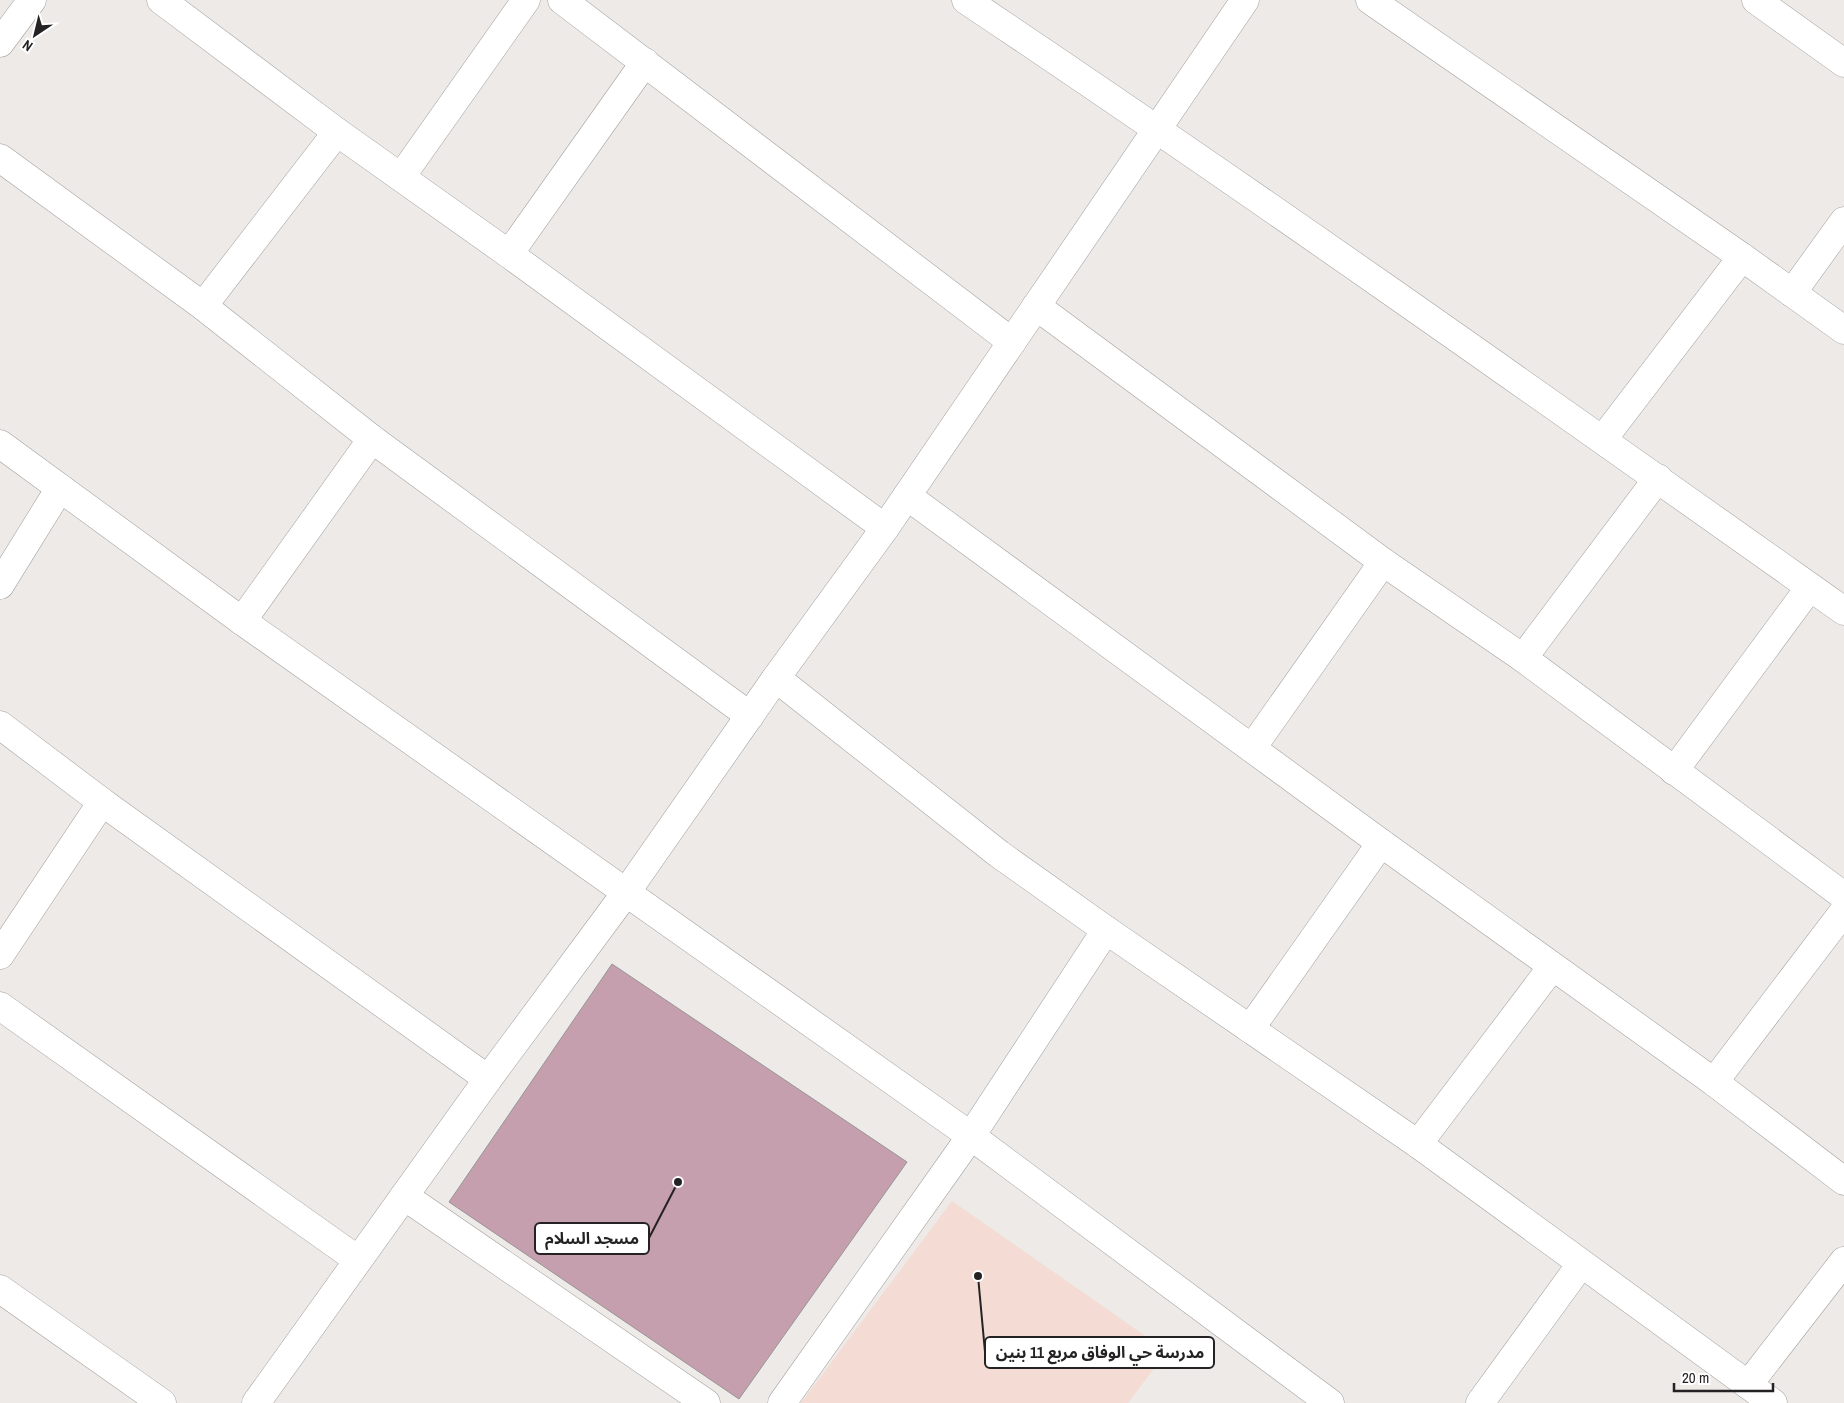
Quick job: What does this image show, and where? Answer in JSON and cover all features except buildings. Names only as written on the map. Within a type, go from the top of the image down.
[{"type":"street","points":[[0,43],[32,0]]},
{"type":"street","points":[[162,0],[337,132],[509,254],[885,528]]},
{"type":"street","points":[[401,177],[526,0]]},
{"type":"street","points":[[562,0],[1012,342]]},
{"type":"street","points":[[966,0],[1156,127],[1603,439],[1844,611]]},
{"type":"street","points":[[256,1403],[488,1079],[625,894],[776,678],[908,496],[1156,127],[1245,0]]},
{"type":"street","points":[[1370,0],[1742,257],[1844,330]]},
{"type":"street","points":[[1756,0],[1784,8],[1844,63]]},
{"type":"street","points":[[509,254],[645,62]]},
{"type":"street","points":[[203,306],[337,132]]},
{"type":"street","points":[[0,158],[203,306],[372,439],[750,716]]},
{"type":"street","points":[[1792,293],[1844,221]]},
{"type":"street","points":[[1603,439],[1742,257]]},
{"type":"street","points":[[1036,306],[1383,562],[1523,658],[1844,896]]},
{"type":"street","points":[[242,621],[372,439]]},
{"type":"street","points":[[0,444],[242,621],[625,894],[971,1136],[1330,1403]]},
{"type":"street","points":[[1523,658],[1658,478]]},
{"type":"street","points":[[0,585],[60,488]]},
{"type":"street","points":[[908,496],[1381,843],[1714,1082],[1844,1181]]},
{"type":"street","points":[[1252,748],[1383,562]]},
{"type":"street","points":[[1674,771],[1810,587]]},
{"type":"street","points":[[776,678],[999,854],[1106,930],[1418,1144],[1773,1403]]},
{"type":"street","points":[[0,725],[102,802],[488,1079]]},
{"type":"street","points":[[0,955],[102,802]]},
{"type":"street","points":[[1250,1029],[1381,843]]},
{"type":"street","points":[[1714,1082],[1844,911]]},
{"type":"street","points":[[782,1403],[971,1136],[1106,930]]},
{"type":"street","points":[[1418,1144],[1552,967]]},
{"type":"street","points":[[0,1006],[358,1260]]},
{"type":"street","points":[[404,1196],[706,1403]]},
{"type":"street","points":[[1748,1385],[1844,1261]]},
{"type":"street","points":[[1480,1403],[1581,1264]]},
{"type":"street","points":[[0,1289],[162,1403]]},
{"type":"shaded area","points":[[952,1201],[1167,1351],[1128,1403],[801,1403]]},
{"type":"place","name":"مسجد السلام","points":[[678,1182]]},
{"type":"place","name":"مدرسة حي الوفاق مربع 11 بنين","points":[[978,1276]]}]
